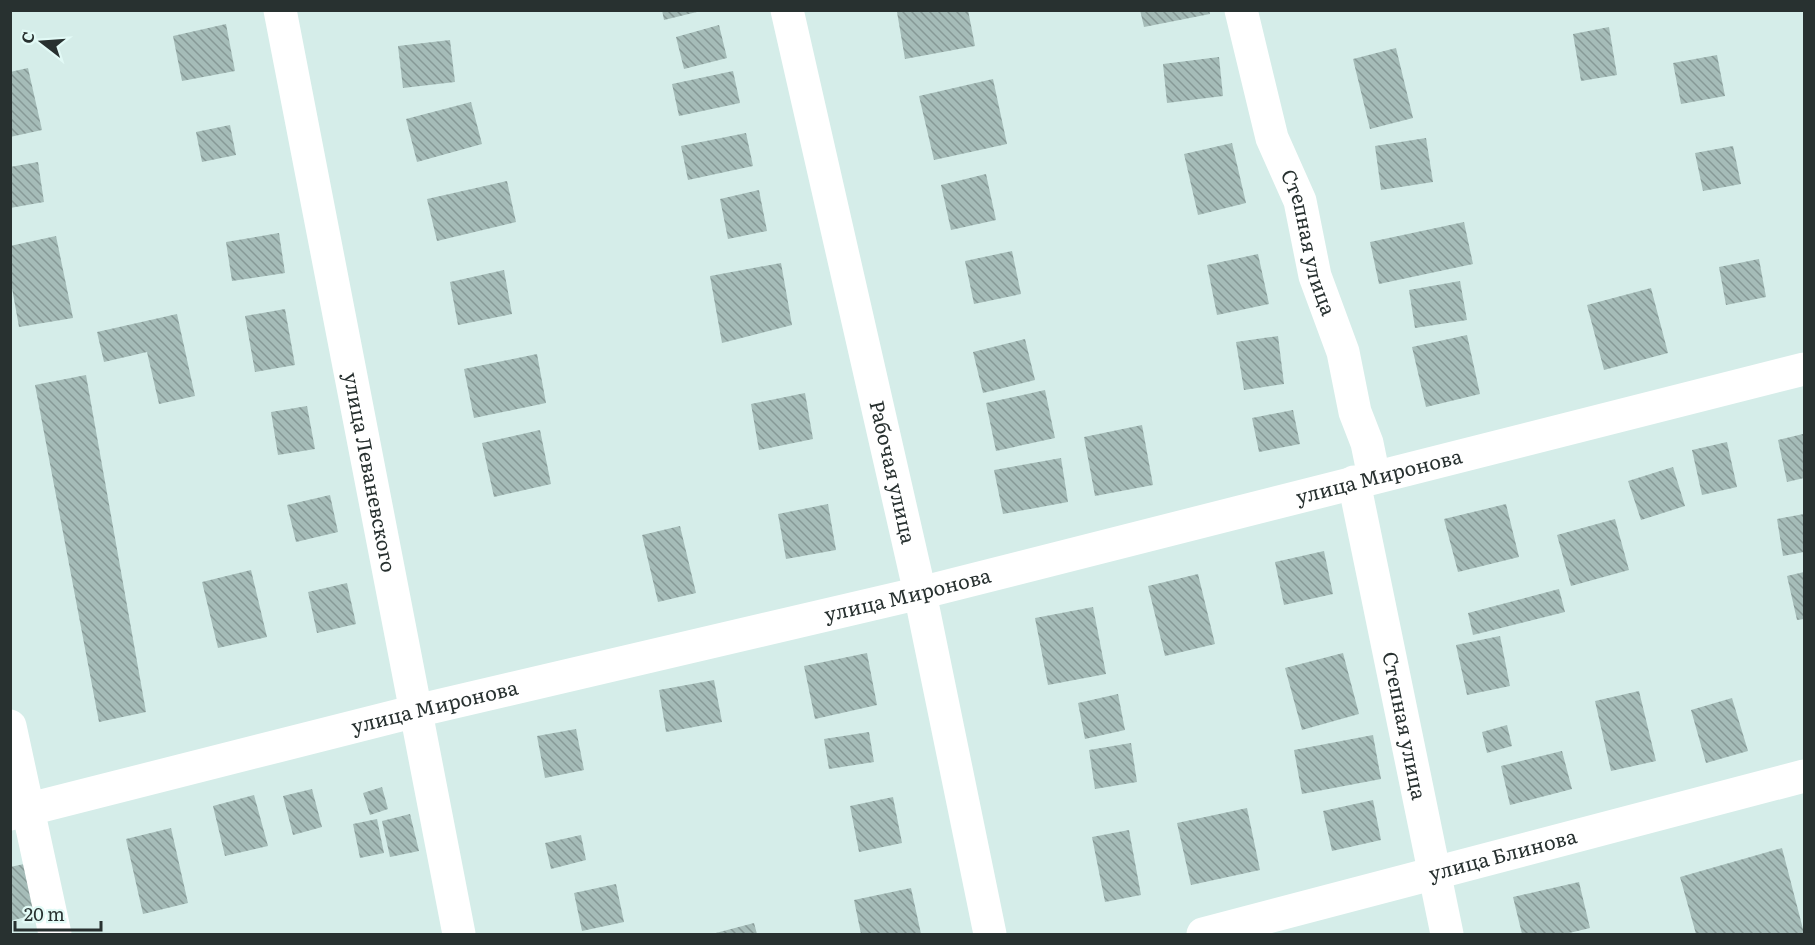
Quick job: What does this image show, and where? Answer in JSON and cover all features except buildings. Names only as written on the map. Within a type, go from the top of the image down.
[{"type":"street","name":"улица Леваневского","points":[[280,10],[459,934]]},
{"type":"street","name":"Рабочая улица","points":[[787,10],[920,592],[990,934]]},
{"type":"street","name":"Степная улица","points":[[1241,10],[1272,138],[1300,201],[1315,276],[1343,351],[1355,412],[1367,443],[1364,479],[1434,875],[1447,934]]},
{"type":"street","name":"улица Миронова","points":[[20,812],[416,711],[920,592],[1804,369]]},
{"type":"street","points":[[10,726],[20,812],[55,934]]},
{"type":"street","name":"улица Блинова","points":[[1203,934],[1804,776]]}]
